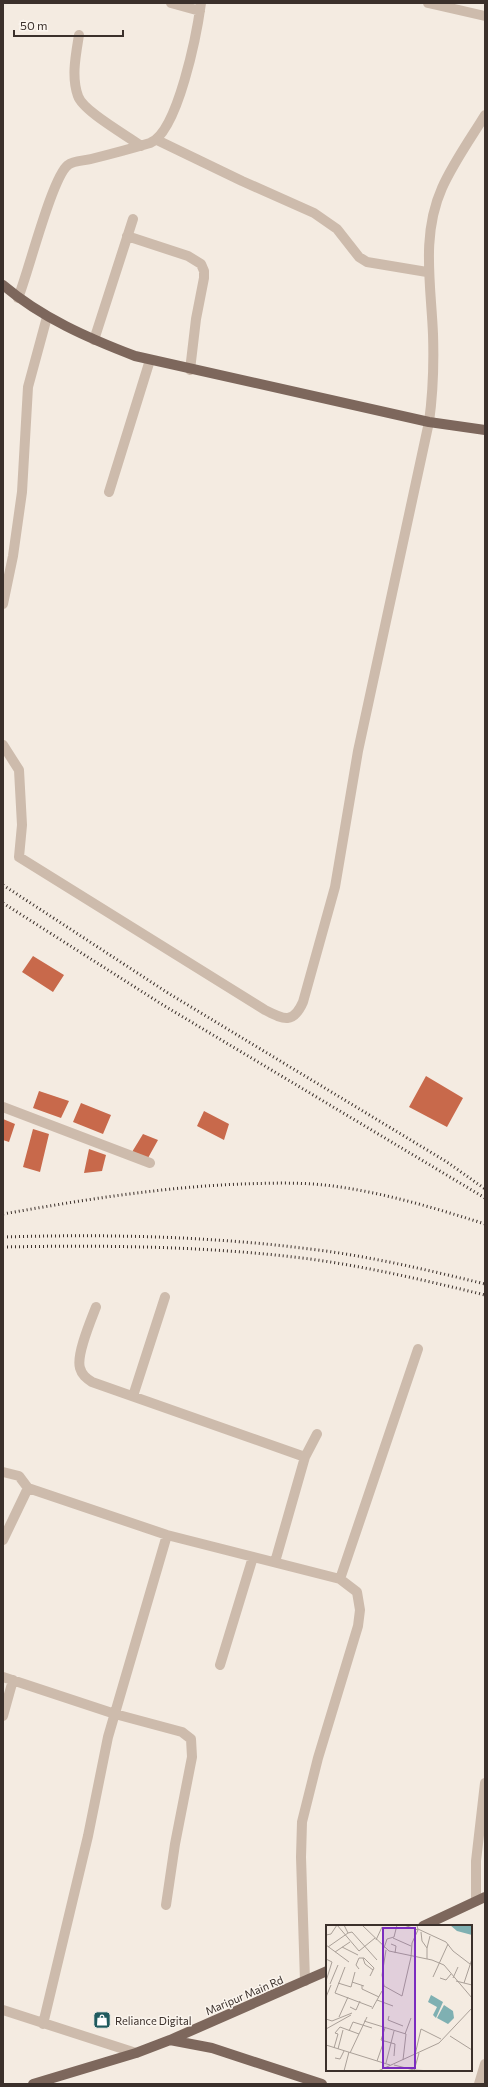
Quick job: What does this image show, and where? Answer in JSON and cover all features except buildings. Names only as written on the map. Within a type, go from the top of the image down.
[{"type":"main road","points":[[3,285],[18,298],[47,317],[94,340],[150,360],[429,422],[485,430]]},
{"type":"main road","points":[[425,1925],[481,1899]]},
{"type":"main road","name":"Maripur Main Rd","points":[[33,2084],[136,2053],[170,2040],[326,1971]]},
{"type":"main road","points":[[170,2040],[212,2048],[322,2084]]},
{"type":"street","points":[[18,298],[42,224],[63,170],[72,162],[90,160],[157,140],[172,115],[192,50],[201,7],[171,3]]},
{"type":"street","points":[[428,3],[485,16]]},
{"type":"street","points":[[79,35],[75,63],[75,82],[78,97],[86,108],[97,117],[141,146]]},
{"type":"street","points":[[3,745],[18,770],[22,825],[19,857],[265,1010],[280,1018],[288,1019],[294,1016],[303,1002],[335,887],[358,751],[429,422],[432,398],[433,334],[427,272],[429,238],[442,188],[485,115]]},
{"type":"street","points":[[157,140],[319,215],[337,228],[359,257],[367,262],[376,265],[427,272]]},
{"type":"street","points":[[94,340],[133,219]]},
{"type":"street","points":[[127,236],[188,256],[201,264],[204,271],[204,278],[196,319],[190,370]]},
{"type":"street","points":[[3,604],[13,556],[22,492],[28,387],[47,317]]},
{"type":"street","points":[[109,492],[150,360]]},
{"type":"street","points":[[3,1107],[150,1163]]},
{"type":"street","points":[[133,1396],[166,1297]]},
{"type":"street","points":[[96,1307],[80,1356],[79,1367],[83,1376],[92,1382],[306,1458]]},
{"type":"street","points":[[340,1579],[418,1349]]},
{"type":"street","points":[[275,1562],[306,1458],[317,1434]]},
{"type":"street","points":[[3,1472],[19,1476],[28,1488],[167,1535],[340,1579],[357,1592],[360,1610],[358,1626],[307,1796],[302,1822],[301,1857],[305,1981]]},
{"type":"street","points":[[3,1540],[28,1488]]},
{"type":"street","points":[[43,2024],[88,1836],[100,1774],[115,1714],[167,1535]]},
{"type":"street","points":[[220,1665],[253,1557]]},
{"type":"street","points":[[3,1677],[115,1714],[182,1732],[191,1739],[193,1746],[166,1906]]},
{"type":"street","points":[[3,1716],[14,1680]]},
{"type":"street","points":[[481,1899],[476,1861],[485,1783]]},
{"type":"street","points":[[3,2010],[136,2053]]},
{"type":"street","points":[[479,2084],[485,2064]]},
{"type":"railway","points":[[3,885],[168,993],[447,1162],[485,1189]]},
{"type":"railway","points":[[3,903],[163,1005],[485,1198]]},
{"type":"railway","points":[[3,1214],[92,1199],[152,1191],[242,1184],[299,1183],[333,1186],[391,1197],[485,1224]]},
{"type":"railway","points":[[3,1237],[119,1236],[233,1241],[332,1252],[376,1259],[485,1284]]},
{"type":"railway","points":[[3,1247],[157,1247],[234,1251],[310,1259],[354,1266],[485,1295]]},
{"type":"place","name":"Reliance Digital","points":[[102,2020]]}]
